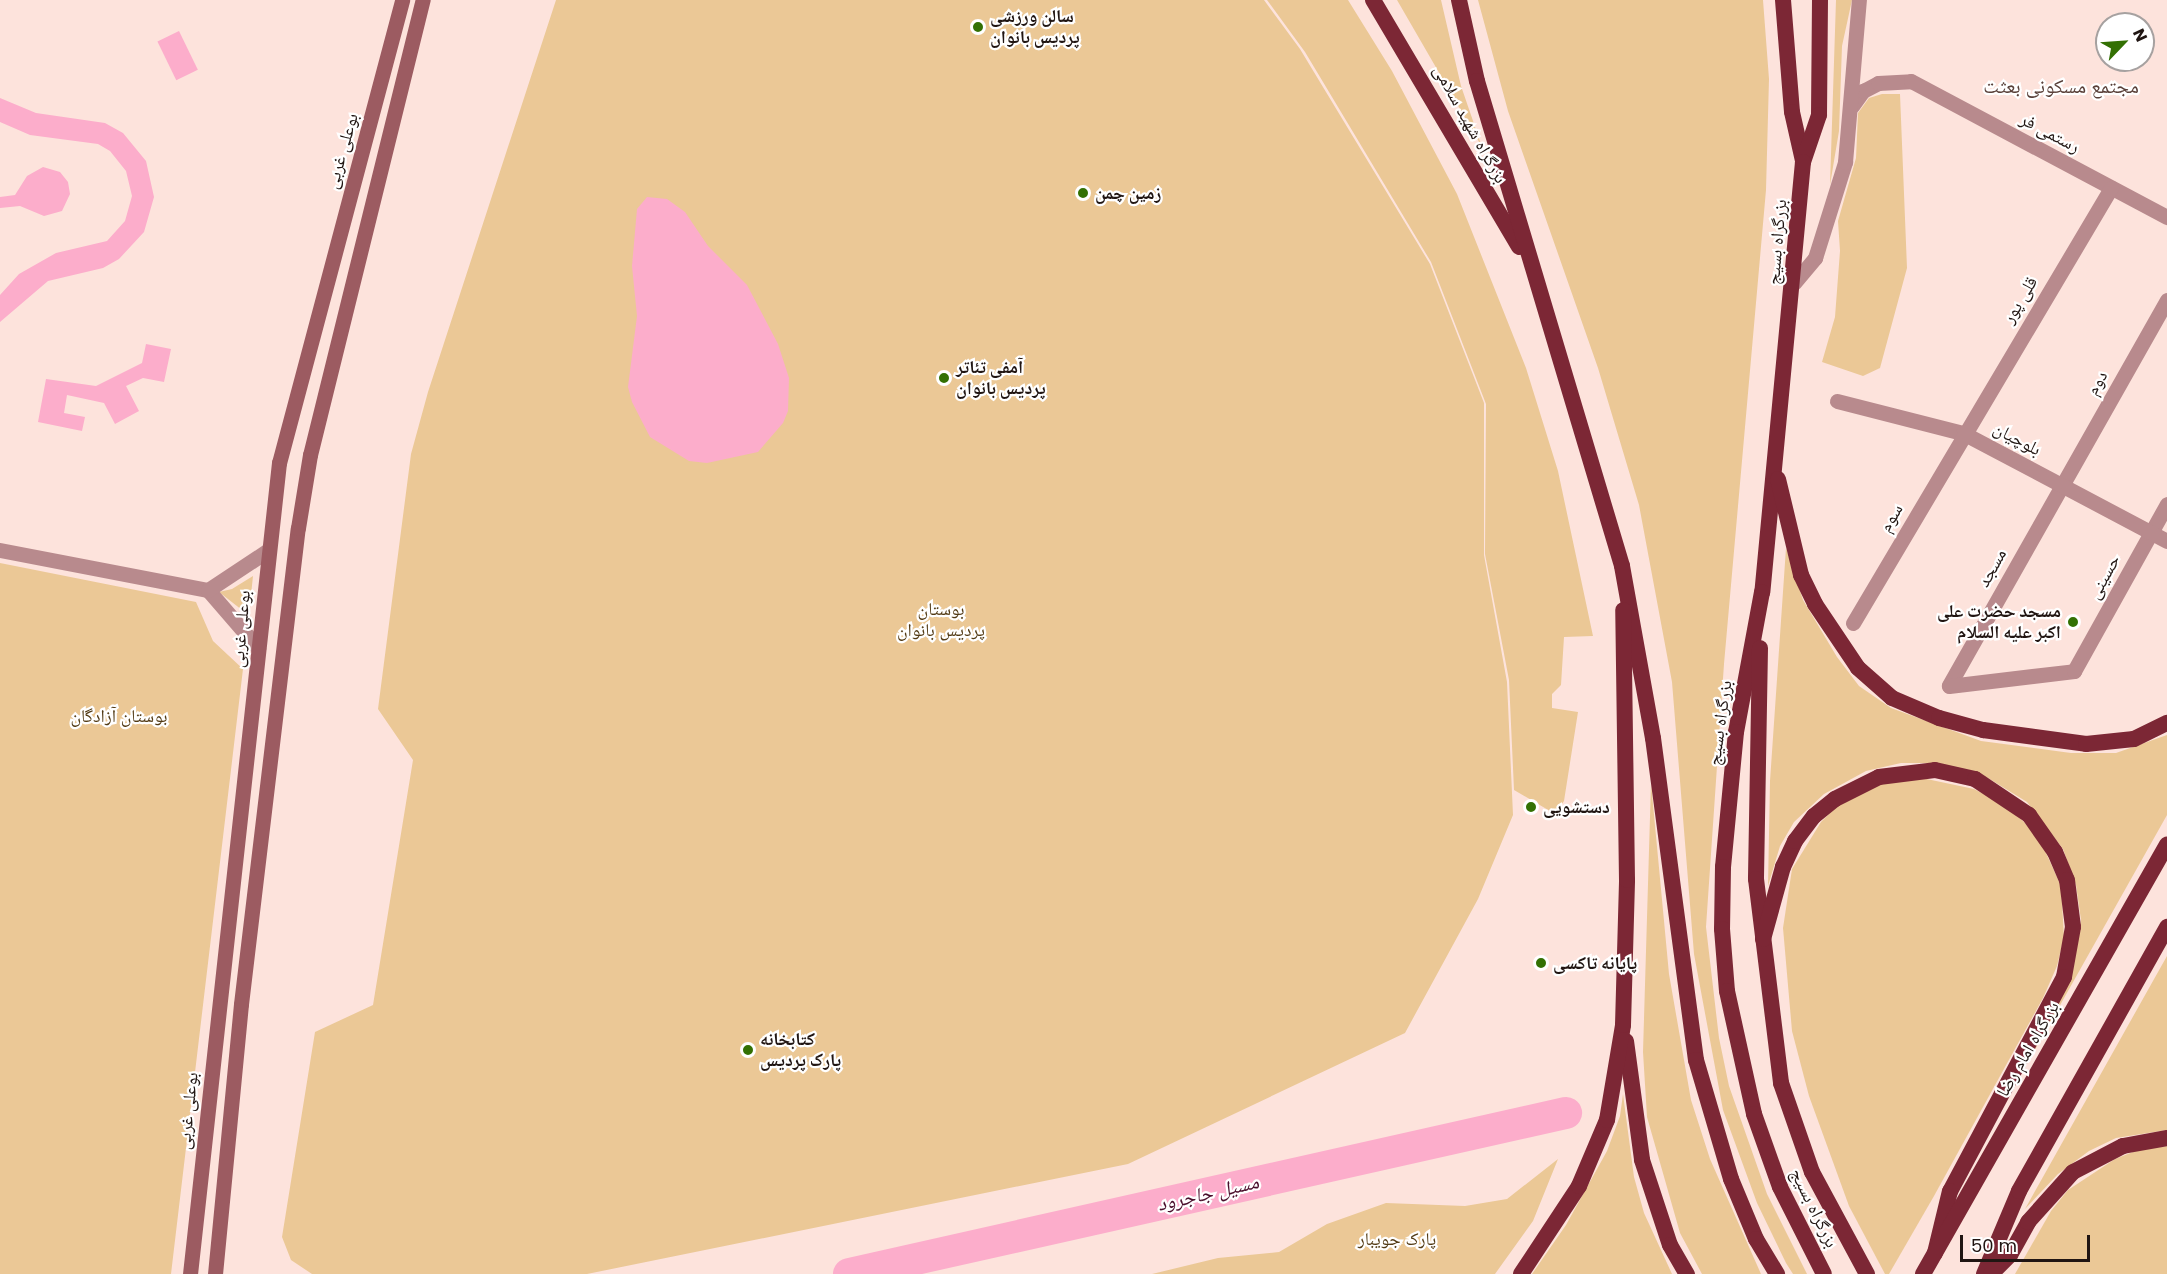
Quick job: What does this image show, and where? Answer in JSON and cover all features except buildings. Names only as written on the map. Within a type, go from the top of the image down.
[{"type":"highway","name":"بزرگراه شهید سلامی","points":[[1373,0],[1532,267]]},
{"type":"highway","points":[[1460,0],[1477,81],[1622,566],[1653,738],[1696,1060],[1731,1179],[1756,1239],[1777,1274]]},
{"type":"highway","points":[[1783,0],[1792,112],[1803,162]]},
{"type":"highway","points":[[1803,162],[1819,115],[1820,0]]},
{"type":"highway","name":"بزرگراه بسیج","points":[[1803,162],[1794,283],[1762,592],[1736,732],[1723,867],[1722,929],[1727,990],[1741,1069],[1763,1143],[1824,1274]]},
{"type":"highway","points":[[1775,466],[1796,558],[1815,604],[1858,668],[1892,698],[1939,718],[1983,730],[2086,744],[2134,739],[2167,723]]},
{"type":"highway","points":[[1521,1274],[1579,1186],[1607,1120],[1623,1025],[1627,880],[1622,566]]},
{"type":"highway","points":[[1762,592],[1755,807],[1756,879],[1781,1083],[1796,1133],[1831,1211],[1867,1274]]},
{"type":"highway","points":[[1763,939],[1783,867],[1795,841],[1814,816],[1835,799],[1879,777],[1935,770],[1975,779],[2030,815],[2055,852],[2067,880],[2073,927],[2064,977],[1950,1191],[1935,1253]]},
{"type":"highway","name":"بزرگراه امام رضا","points":[[1923,1274],[2167,844]]},
{"type":"highway","points":[[1984,1274],[2019,1191],[2167,927]]},
{"type":"highway","points":[[1623,1025],[1642,1160],[1670,1245],[1687,1274]]},
{"type":"highway","points":[[1991,1274],[2010,1255],[2028,1222],[2073,1172],[2123,1146],[2167,1138]]},
{"type":"main road","name":"بوعلی غربی","points":[[190,1274],[267,551],[285,441],[402,0]]},
{"type":"main road","points":[[215,1274],[241,1004],[300,518],[313,444],[423,0]]},
{"type":"street","points":[[1794,283],[1815,258],[1845,162],[1852,106],[1854,20],[1859,0]]},
{"type":"street","name":"رستمی فر","points":[[1852,106],[1863,91],[1878,83],[1911,81],[2167,217]]},
{"type":"street","name":"قلی پور","points":[[1963,433],[2111,188]]},
{"type":"street","name":"دوم","points":[[2061,485],[2167,300]]},
{"type":"street","name":"بلوچیان","points":[[1837,401],[1963,433],[2167,541]]},
{"type":"street","name":"سوم","points":[[1852,622],[1963,433]]},
{"type":"street","name":"مسجد","points":[[2061,485],[1948,686],[2074,671]]},
{"type":"street","name":"حسینی","points":[[2074,671],[2167,504]]},
{"type":"street","points":[[0,550],[208,590],[258,648]]},
{"type":"street","points":[[208,590],[267,551]]},
{"type":"green space","name":"بوستان پردیس بانوان","points":[[556,0],[1264,0],[1300,49],[1430,264],[1484,403],[1484,555],[1507,682],[1513,815],[1478,899],[1405,1033],[1128,1164],[587,1274],[312,1274],[291,1260],[282,1237],[315,1032],[373,1005],[413,760],[378,709],[411,454],[428,392]]},
{"type":"green space","points":[[1267,0],[1348,0],[1392,71],[1457,194],[1526,368],[1558,471],[1593,636],[1564,637],[1561,685],[1552,694],[1552,708],[1578,712],[1564,801],[1555,814],[1514,790],[1509,680],[1485,554],[1486,404],[1431,262],[1305,52]]},
{"type":"green space","points":[[1397,0],[1441,0],[1461,86],[1482,147]]},
{"type":"green space","points":[[1478,0],[1763,0],[1769,79],[1766,190],[1724,664],[1706,927],[1719,1038],[1729,1086],[1767,1194],[1807,1274],[1793,1274],[1786,1263],[1757,1203],[1723,1110],[1694,954],[1672,682],[1639,505],[1598,368],[1508,111]]},
{"type":"green space","points":[[1836,0],[1852,0],[1842,46],[1839,131],[1830,185]]},
{"type":"green space","points":[[1882,94],[1900,94],[1907,268],[1880,368],[1863,376],[1822,362],[1835,317],[1840,251],[1838,221],[1856,158],[1858,113],[1869,98]]},
{"type":"green space","points":[[1786,548],[1803,600],[1837,657],[1859,686],[1891,708],[1981,741],[2071,753],[2116,753],[2167,735],[2167,815],[2023,1071],[2073,968],[2081,920],[2076,885],[2063,849],[2027,802],[1988,778],[1934,763],[1901,763],[1866,771],[1824,794],[1794,822],[1780,846],[1768,886],[1770,781]]},
{"type":"green space","name":"بوستان آزادگان","points":[[0,563],[196,602],[213,641],[243,669],[171,1274],[0,1274]]},
{"type":"green space","points":[[253,576],[248,623],[242,610],[219,592],[232,589]]},
{"type":"green space","points":[[1922,778],[1974,789],[2007,806],[2025,823],[2042,844],[2061,886],[2064,937],[2057,966],[2043,998],[1934,1196],[1889,1274],[1885,1274],[1849,1206],[1809,1096],[1792,1031],[1783,928],[1792,869],[1821,822],[1837,806],[1877,784]]},
{"type":"green space","points":[[1651,783],[1669,974],[1691,1100],[1710,1159],[1761,1274],[1702,1274],[1680,1233],[1647,1117],[1643,1052]]},
{"type":"green space","points":[[2167,956],[2167,1130],[2116,1138],[2089,1151],[2058,1174],[2025,1209]]},
{"type":"green space","points":[[1623,1094],[1634,1177],[1644,1213],[1672,1274],[1532,1274],[1566,1225],[1607,1151],[1620,1116]]},
{"type":"green space","points":[[2167,1146],[2167,1274],[2015,1274],[2051,1211],[2068,1190],[2115,1159],[2138,1150]]},
{"type":"green space","name":"پارک جویبار","points":[[1558,1159],[1533,1221],[1495,1274],[1152,1274],[1218,1258],[1279,1252],[1327,1224],[1386,1203],[1465,1206],[1507,1199]]},
{"type":"shaded area","points":[[179,31],[198,70],[176,80],[157,42]]},
{"type":"shaded area","points":[[0,98],[36,113],[105,123],[123,133],[146,161],[154,197],[144,232],[119,259],[103,268],[48,281],[0,322],[0,295],[19,274],[56,253],[107,241],[125,221],[132,196],[126,171],[110,151],[98,144],[30,135],[0,122]]},
{"type":"shaded area","points":[[43,167],[60,172],[68,182],[70,194],[62,211],[44,216],[20,206],[0,208],[0,197],[15,195],[27,176]]},
{"type":"shaded area","points":[[647,197],[667,199],[685,212],[708,246],[747,285],[778,344],[789,378],[788,411],[783,423],[758,452],[707,463],[689,461],[650,437],[632,402],[628,387],[637,316],[632,266],[637,209]]},
{"type":"shaded area","points":[[146,344],[171,349],[164,382],[143,378],[126,386],[139,411],[115,424],[104,403],[67,395],[64,413],[85,417],[82,431],[38,422],[46,379],[96,386],[142,363]]},
{"type":"waterway","name":"مسیل جاجرود","points":[[849,1274],[1566,1113]]},
{"type":"place","name":"سالن ورزشی پردیس بانوان","points":[[978,27]]},
{"type":"place","name":"زمین چمن","points":[[1083,193]]},
{"type":"place","name":"آمفی تئاتر پردیس بانوان","points":[[944,378]]},
{"type":"place","name":"مسجد حضرت علی اکبر علیه السلام","points":[[2073,622]]},
{"type":"place","name":"دستشویی","points":[[1531,807]]},
{"type":"place","name":"پایانه تاکسی","points":[[1541,963]]},
{"type":"place","name":"کتابخانه پارک پردیس","points":[[748,1050]]},
{"type":"district","name":"مجتمع مسکونی بعثت","points":[[2061,86]]}]
